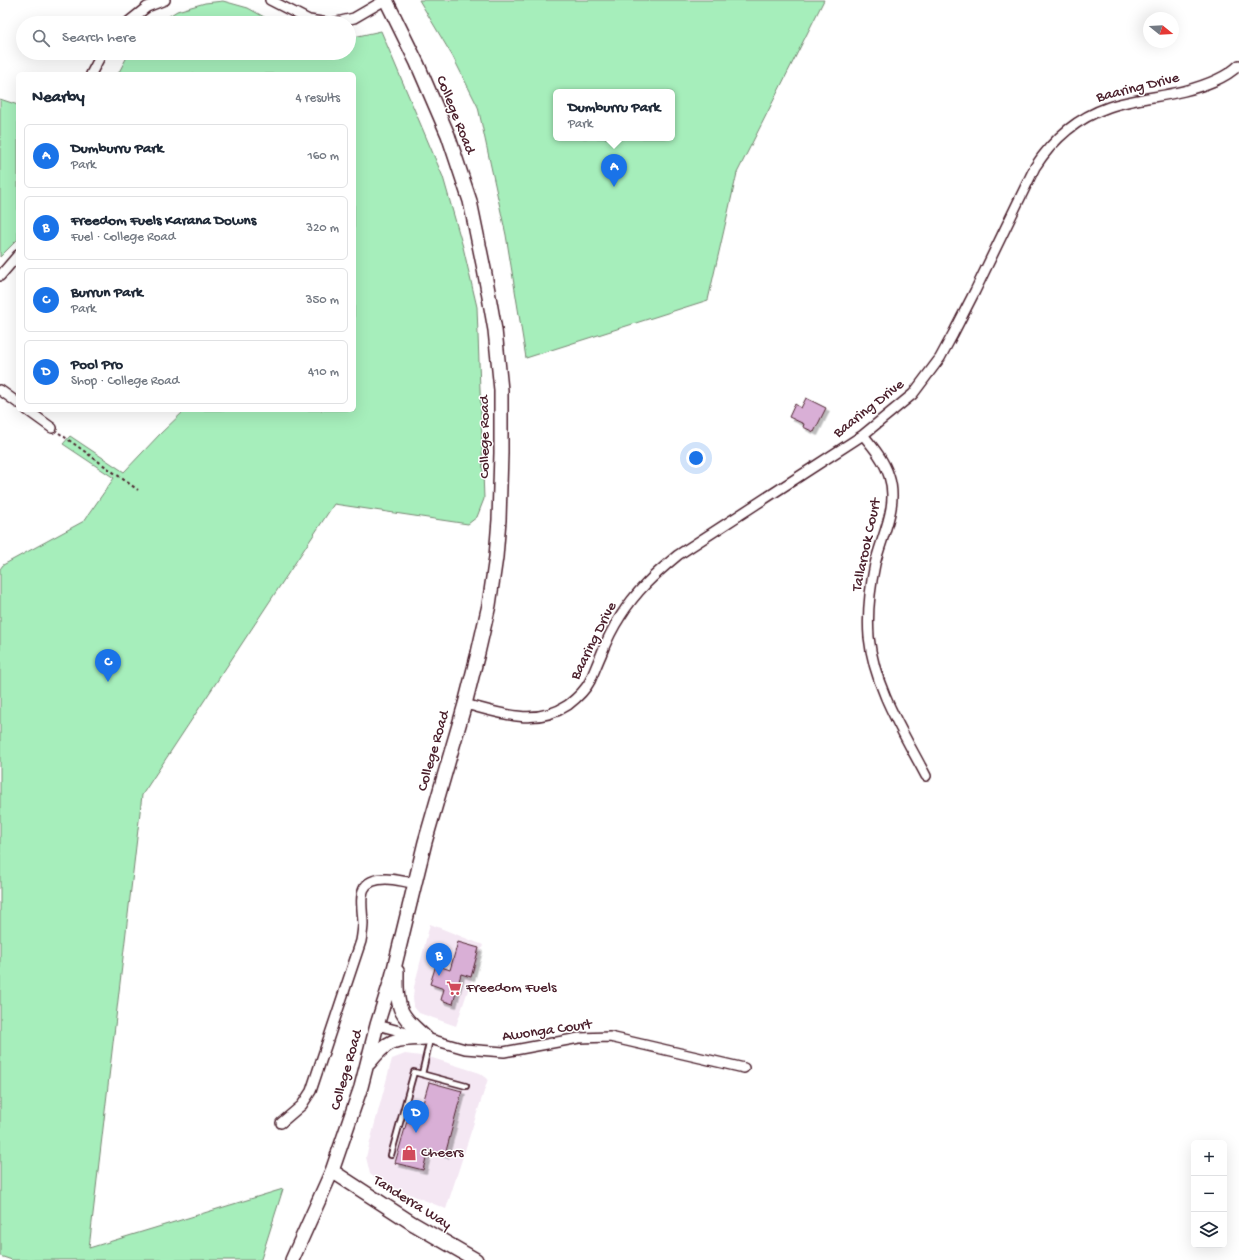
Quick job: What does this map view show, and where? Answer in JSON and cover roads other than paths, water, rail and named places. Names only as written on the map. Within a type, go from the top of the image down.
[{"type":"main road","name":"College Road","points":[[292,1260],[332,1171],[361,1087],[396,961],[427,835],[465,704],[488,604],[496,557],[499,520],[501,390],[495,330],[470,201],[448,135],[417,63],[386,0]]},
{"type":"main road","points":[[396,961],[399,1005],[402,1012],[428,1038]]},
{"type":"main road","points":[[366,1066],[382,1047],[393,1041],[400,1039],[428,1038]]},
{"type":"main road","name":"Tanderra Way","points":[[332,1171],[412,1223],[476,1260]]},
{"type":"street","points":[[136,16],[147,7],[165,0]]},
{"type":"street","points":[[270,0],[301,16]]},
{"type":"street","points":[[356,17],[386,0]]},
{"type":"street","points":[[92,72],[98,60]]},
{"type":"street","name":"Baaring Drive","points":[[465,704],[507,715],[526,718],[541,716],[559,710],[570,703],[584,691],[619,618],[636,594],[659,571],[678,555],[864,435],[913,394],[940,358],[976,291],[1035,167],[1059,137],[1073,125],[1110,106],[1203,86],[1238,68]]},
{"type":"street","points":[[0,276],[16,257]]},
{"type":"street","points":[[0,390],[16,402]]},
{"type":"street","points":[[30,412],[52,428]]},
{"type":"street","name":"Tallarook Court","points":[[864,435],[886,467],[890,477],[892,491],[892,507],[876,563],[869,599],[869,630],[872,654],[876,671],[888,703],[926,776]]},
{"type":"street","name":"College Road","points":[[281,1123],[302,1105],[311,1090],[361,941],[363,925],[361,899],[362,890],[368,883],[375,880],[387,879],[414,883]]},
{"type":"street","name":"Awonga Court","points":[[377,1025],[465,1049],[504,1052],[579,1038],[610,1037],[744,1068]]},
{"type":"lane","points":[[422,1074],[428,1038]]},
{"type":"lane","points":[[391,1155],[414,1072],[466,1086]]},
{"type":"place","name":"Dumburru Park","points":[[614,187]]},
{"type":"place","name":"Burrun Park","points":[[108,682]]},
{"type":"place","name":"Freedom Fuels Karana Downs","points":[[439,976]]},
{"type":"place","name":"Freedom Fuels","points":[[454,988]]},
{"type":"place","name":"Pool Pro","points":[[416,1133]]},
{"type":"place","name":"Cheers","points":[[409,1153]]}]
